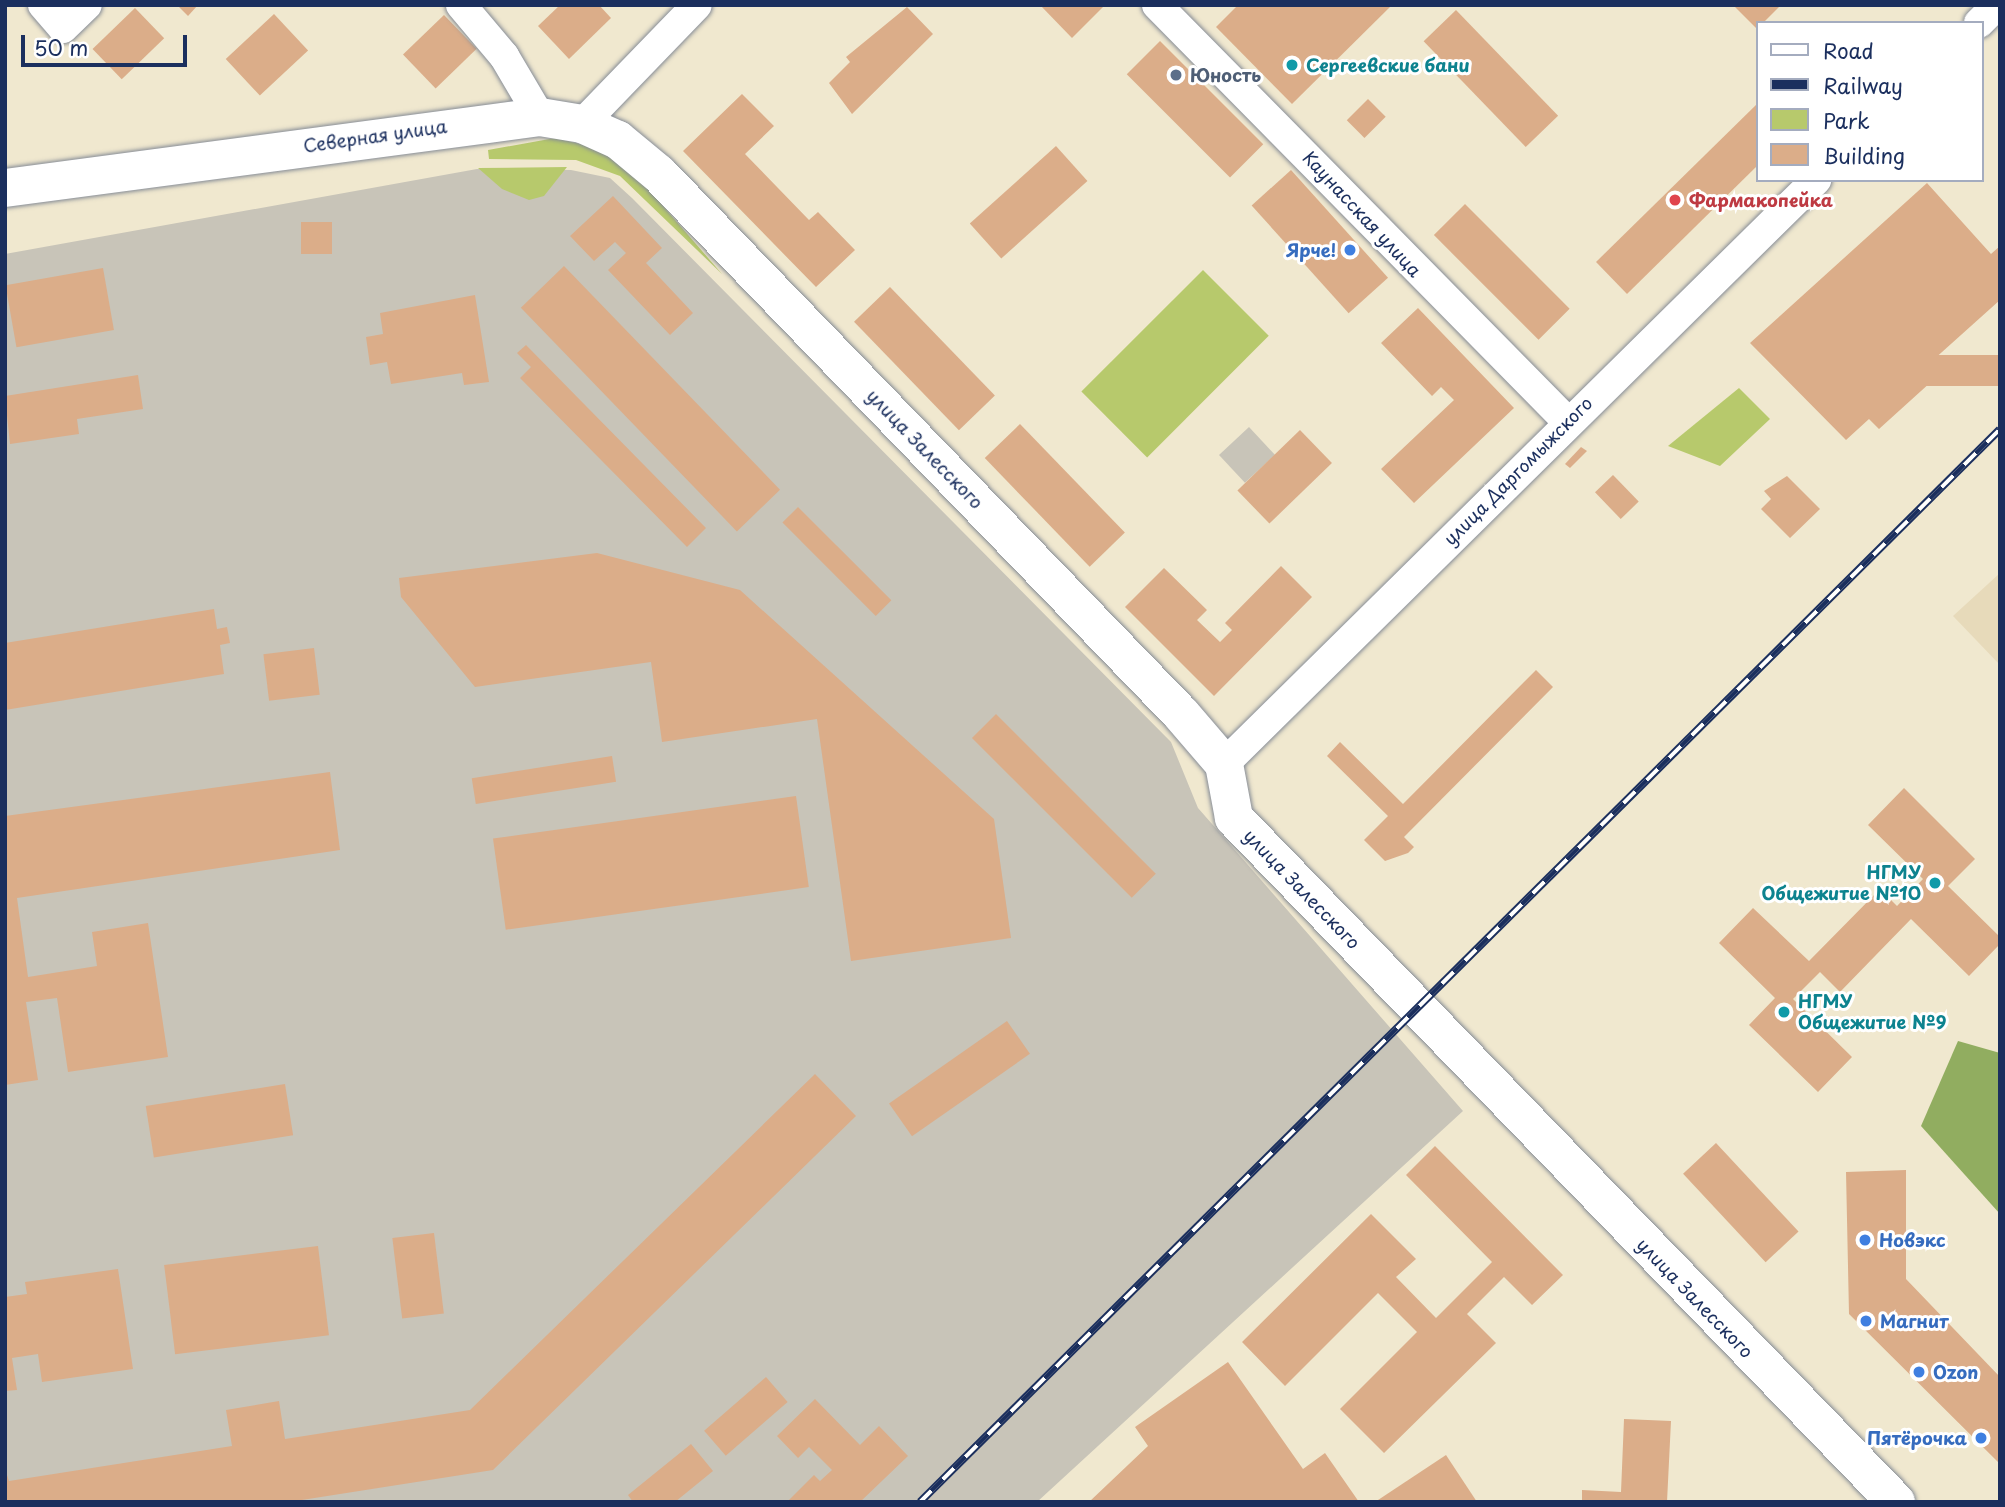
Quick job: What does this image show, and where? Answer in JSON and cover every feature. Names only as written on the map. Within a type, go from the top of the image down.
[{"type":"main road","name":"Северная улица","points":[[5,188],[540,117],[582,124]]},
{"type":"main road","name":"улица Залесского","points":[[582,124],[618,140],[659,174],[1224,764],[1234,818],[1896,1502]]},
{"type":"street","points":[[43,5],[63,28],[87,5]]},
{"type":"street","points":[[461,5],[504,56],[540,117]]},
{"type":"street","points":[[582,124],[697,5]]},
{"type":"street","name":"Каунасская улица","points":[[1157,5],[1568,422]]},
{"type":"street","points":[[1981,21],[1997,5]]},
{"type":"street","name":"улица Даргомыжского","points":[[1224,764],[1814,182]]},
{"type":"shaded area","points":[[477,169],[571,170],[610,178],[632,198],[1171,742],[1198,808],[1463,1111],[1037,1502],[5,1502],[5,254]]},
{"type":"shaded area","points":[[1249,427],[1275,455],[1245,483],[1219,455]]},
{"type":"shaded area","points":[[2000,573],[2000,665],[1953,616]]},
{"type":"green space","points":[[555,138],[589,146],[630,168],[722,274],[620,176],[576,160],[489,159],[488,150]]},
{"type":"green space","points":[[567,167],[544,196],[529,200],[502,189],[478,168]]},
{"type":"green space","points":[[1203,270],[1269,336],[1147,457],[1081,392]]},
{"type":"green space","points":[[1739,388],[1770,419],[1720,466],[1668,446]]},
{"type":"green space","points":[[1958,1041],[2000,1053],[2000,1214],[1921,1126]]},
{"type":"building","points":[[177,5],[198,5],[188,16]]},
{"type":"building","points":[[560,5],[599,5],[611,18],[569,59],[538,26]]},
{"type":"building","points":[[1040,5],[1105,5],[1072,38]]},
{"type":"building","name":"Сергеевские бани","points":[[1238,5],[1392,5],[1292,104],[1216,27]]},
{"type":"building","points":[[1733,5],[1781,5],[1765,21],[1756,21],[1756,28]]},
{"type":"building","points":[[907,7],[933,34],[852,114],[829,83],[850,62],[846,57]]},
{"type":"building","points":[[135,8],[164,38],[122,79],[93,49]]},
{"type":"building","points":[[1456,10],[1558,116],[1526,147],[1424,41]]},
{"type":"building","points":[[274,14],[308,51],[260,96],[226,59]]},
{"type":"building","points":[[444,15],[477,49],[436,88],[403,55]]},
{"type":"building","points":[[1160,41],[1263,144],[1230,177],[1127,74]]},
{"type":"building","points":[[742,94],[774,126],[745,154],[809,220],[818,212],[855,250],[816,287],[683,151]]},
{"type":"building","points":[[1368,99],[1386,117],[1364,138],[1347,120]]},
{"type":"building","points":[[1756,105],[1756,167],[1627,294],[1596,262]]},
{"type":"building","points":[[1056,146],[1087,181],[1001,259],[970,224]]},
{"type":"building","points":[[1291,170],[1388,278],[1349,313],[1252,205]]},
{"type":"building","points":[[1927,183],[1991,254],[2000,246],[2000,300],[1932,361],[1942,372],[1879,429],[1869,419],[1846,440],[1750,343]]},
{"type":"building","points":[[613,196],[662,248],[646,263],[693,313],[670,335],[608,270],[626,253],[615,242],[594,261],[570,236]]},
{"type":"building","points":[[1465,204],[1570,309],[1539,340],[1434,235]]},
{"type":"building","points":[[301,222],[332,222],[332,254],[301,254]]},
{"type":"building","points":[[564,266],[780,490],[737,531],[521,308]]},
{"type":"building","points":[[103,268],[114,330],[16,347],[6,285]]},
{"type":"building","points":[[890,287],[995,396],[959,430],[854,322]]},
{"type":"building","points":[[475,295],[489,382],[464,385],[462,373],[391,384],[387,362],[370,365],[366,337],[383,334],[380,313]]},
{"type":"building","points":[[1418,308],[1514,408],[1414,503],[1381,469],[1454,400],[1441,387],[1432,396],[1381,343]]},
{"type":"building","points":[[526,345],[706,528],[687,547],[520,378],[531,367],[517,353]]},
{"type":"building","points":[[1793,355],[2000,355],[2000,386],[1793,386]]},
{"type":"building","points":[[138,375],[143,409],[77,419],[79,434],[10,444],[5,396]]},
{"type":"building","points":[[1020,424],[1125,533],[1090,567],[985,458]]},
{"type":"building","points":[[1300,430],[1332,463],[1269,524],[1237,490]]},
{"type":"building","points":[[1581,447],[1587,451],[1570,468],[1565,464]]},
{"type":"building","points":[[1613,475],[1639,502],[1621,519],[1595,492]]},
{"type":"building","points":[[1787,476],[1820,509],[1790,538],[1761,509],[1771,499],[1764,491]]},
{"type":"building","points":[[798,507],[891,600],[876,616],[782,523]]},
{"type":"building","points":[[597,553],[740,590],[994,819],[1011,938],[851,961],[817,719],[662,742],[651,662],[475,687],[401,597],[399,578]]},
{"type":"building","points":[[1281,566],[1312,597],[1214,696],[1125,607],[1164,568],[1207,610],[1197,620],[1220,642],[1232,630],[1225,623]]},
{"type":"building","points":[[214,609],[217,629],[227,627],[230,643],[220,645],[224,674],[5,710],[5,643]]},
{"type":"building","points":[[314,648],[320,695],[269,701],[263,654]]},
{"type":"building","points":[[1536,670],[1553,687],[1404,837],[1414,847],[1408,853],[1385,861],[1364,840],[1388,816],[1327,756],[1340,742],[1403,804]]},
{"type":"building","points":[[996,714],[1156,874],[1132,898],[972,738]]},
{"type":"building","points":[[612,756],[616,782],[476,804],[472,778]]},
{"type":"building","points":[[330,772],[340,850],[17,898],[28,977],[97,966],[92,932],[148,923],[168,1057],[68,1072],[57,998],[26,1002],[38,1080],[5,1085],[5,816]]},
{"type":"building","points":[[1904,788],[1975,859],[1948,886],[2000,937],[2000,944],[1969,976],[1911,919],[1840,992],[1820,972],[1793,999],[1852,1057],[1818,1092],[1749,1025],[1775,998],[1719,943],[1753,908],[1809,961],[1880,889],[1897,906],[1923,879],[1868,825]]},
{"type":"building","points":[[796,796],[809,887],[506,930],[493,839]]},
{"type":"building","points":[[1007,1021],[1030,1054],[912,1136],[889,1104]]},
{"type":"building","points":[[815,1074],[856,1116],[493,1470],[289,1502],[5,1502],[5,1469],[9,1481],[232,1446],[226,1410],[279,1401],[285,1439],[470,1410]]},
{"type":"building","points":[[285,1084],[293,1135],[154,1157],[146,1106]]},
{"type":"building","points":[[1716,1143],[1799,1231],[1766,1262],[1683,1174]]},
{"type":"building","points":[[1435,1146],[1563,1275],[1532,1305],[1504,1277],[1467,1314],[1496,1343],[1384,1453],[1340,1409],[1417,1332],[1378,1293],[1285,1386],[1242,1342],[1371,1214],[1416,1259],[1396,1277],[1436,1318],[1492,1262],[1406,1175]]},
{"type":"building","points":[[1906,1170],[1906,1279],[2000,1377],[2000,1464],[1849,1314],[1846,1172]]},
{"type":"building","points":[[434,1233],[444,1313],[402,1319],[392,1238]]},
{"type":"building","points":[[318,1246],[329,1335],[175,1354],[164,1265]]},
{"type":"building","points":[[118,1269],[133,1369],[42,1382],[38,1354],[12,1358],[17,1390],[5,1391],[5,1297],[27,1294],[25,1282]]},
{"type":"building","points":[[1228,1362],[1303,1469],[1325,1453],[1359,1502],[1089,1502],[1148,1446],[1135,1427]]},
{"type":"building","points":[[766,1377],[788,1402],[726,1456],[704,1431]]},
{"type":"building","points":[[815,1399],[860,1445],[879,1426],[908,1456],[860,1502],[787,1502],[814,1475],[820,1481],[832,1470],[809,1447],[798,1458],[777,1436]]},
{"type":"building","points":[[1624,1419],[1671,1421],[1667,1502],[1582,1502],[1582,1490],[1621,1492]]},
{"type":"building","points":[[691,1444],[713,1471],[675,1502],[633,1502],[628,1495]]},
{"type":"building","points":[[1446,1455],[1477,1502],[1375,1502]]},
{"type":"railway","points":[[920,1502],[2000,429]]},
{"type":"place","name":"Сергеевские бани","points":[[1292,65]]},
{"type":"place","name":"Юность","points":[[1176,75]]},
{"type":"place","name":"Фармакопейка","points":[[1675,200]]},
{"type":"place","name":"Ярче!","points":[[1350,250]]},
{"type":"place","name":"НГМУ Общежитие №10","points":[[1935,883]]},
{"type":"place","name":"НГМУ Общежитие №9","points":[[1784,1012]]},
{"type":"place","name":"Новэкс","points":[[1865,1240]]},
{"type":"place","name":"Магнит","points":[[1866,1321]]},
{"type":"place","name":"Ozon","points":[[1919,1372]]},
{"type":"place","name":"Пятёрочка","points":[[1981,1438]]}]
